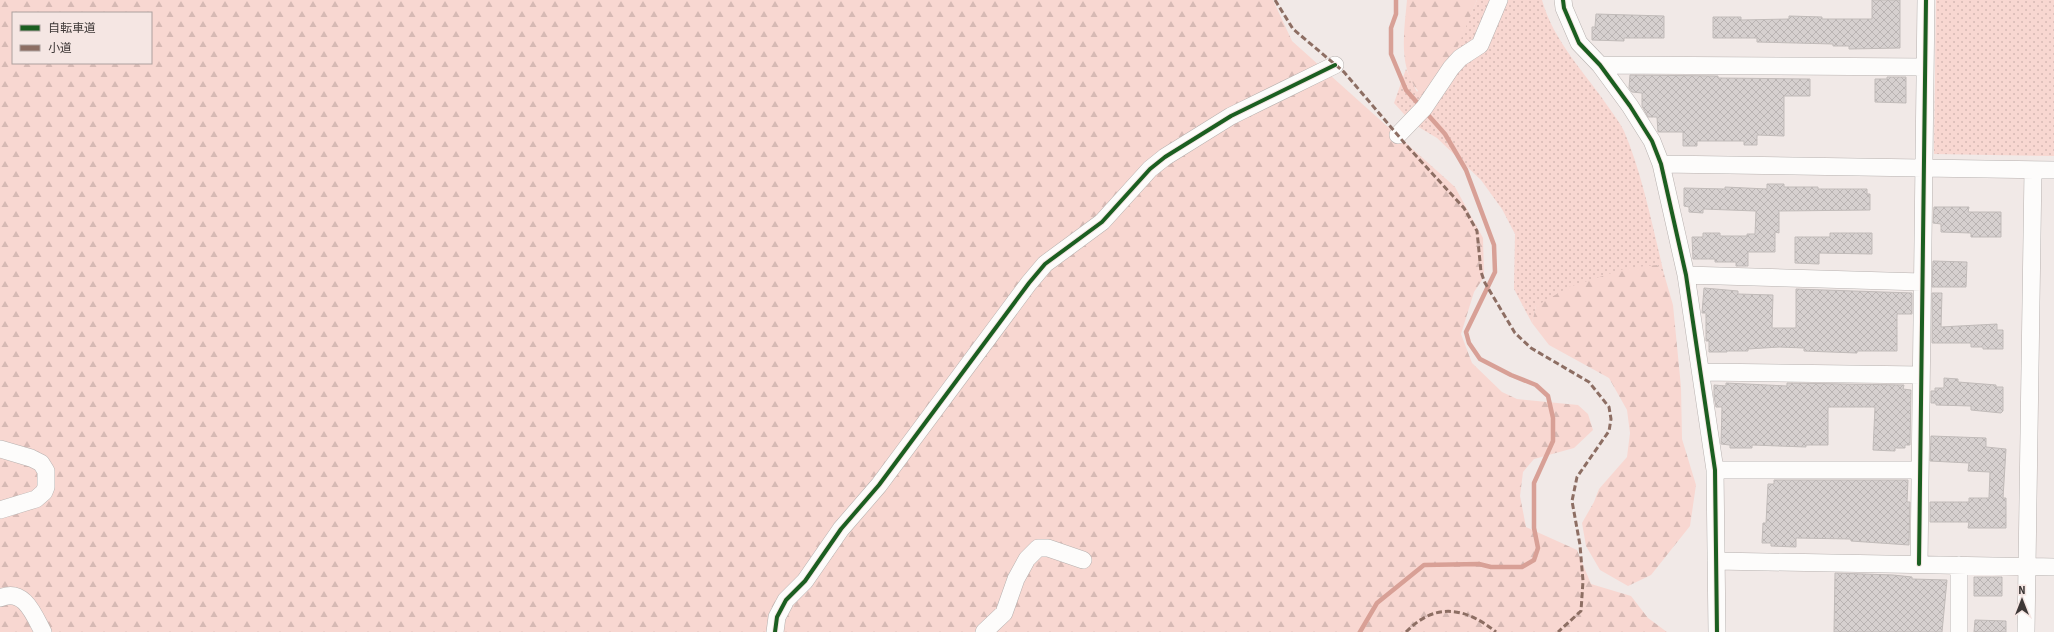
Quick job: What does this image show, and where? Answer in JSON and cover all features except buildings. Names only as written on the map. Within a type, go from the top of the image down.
[{"type":"street","points":[[1398,135],[1424,108],[1451,68],[1460,58],[1480,45],[1499,0]]},
{"type":"street","points":[[1563,0],[1564,8],[1580,43],[1600,65],[1630,106],[1652,141],[1661,164],[1686,275],[1715,470],[1717,632]]},
{"type":"street","points":[[1919,564],[1926,0]]},
{"type":"street","points":[[775,632],[777,617],[786,600],[806,581],[841,529],[879,485],[1029,283],[1045,264],[1102,222],[1150,169],[1165,157],[1231,116],[1335,65]]},
{"type":"street","points":[[1600,65],[1925,67]]},
{"type":"street","points":[[1661,164],[2054,170]]},
{"type":"street","points":[[2026,632],[2033,170]]},
{"type":"street","points":[[1686,275],[1922,282]]},
{"type":"street","points":[[1701,372],[1922,375]]},
{"type":"street","points":[[0,449],[31,458],[41,463],[46,471],[46,487],[44,492],[36,499],[0,510]]},
{"type":"street","points":[[1715,470],[1920,470]]},
{"type":"street","points":[[984,632],[1004,613],[1016,579],[1027,559],[1038,548],[1048,548],[1083,560]]},
{"type":"street","points":[[1716,561],[2054,567]]},
{"type":"street","points":[[1959,632],[1960,565]]},
{"type":"street","points":[[0,598],[5,596],[18,596],[29,604],[43,632]]},
{"type":"green space","points":[[0,0],[1273,0],[1292,41],[1455,187],[1483,238],[1484,277],[1474,292],[1461,334],[1472,363],[1502,392],[1517,399],[1578,405],[1588,414],[1593,430],[1574,448],[1534,459],[1523,472],[1520,496],[1526,527],[1577,550],[1591,584],[1631,596],[1648,618],[1667,632],[0,632]]},
{"type":"green space","points":[[1407,0],[1477,0],[1440,90],[1427,99],[1417,90],[1410,79],[1406,67],[1404,54],[1404,27]]},
{"type":"green space","points":[[1477,0],[1542,0],[1547,15],[1562,43],[1615,116],[1624,131],[1642,183],[1664,274],[1657,265],[1536,306],[1532,323],[1514,289],[1515,234],[1502,209],[1481,180],[1437,138],[1412,123],[1394,103],[1406,69],[1417,92],[1464,30]]},
{"type":"green space","points":[[1936,0],[2054,0],[2054,156],[1934,154]]},
{"type":"green space","points":[[1657,265],[1664,274],[1673,305],[1681,387],[1682,439],[1696,485],[1690,526],[1651,575],[1628,586],[1600,570],[1586,546],[1582,523],[1594,502],[1599,489],[1627,457],[1630,433],[1627,410],[1609,378],[1549,345],[1532,323],[1536,306],[1569,287],[1627,268]]},
{"type":"waterway","points":[[1360,632],[1377,603],[1424,565],[1479,564],[1491,567],[1522,567],[1534,560],[1538,548],[1534,528],[1534,483],[1553,441],[1553,418],[1548,396],[1536,385],[1511,375],[1480,359],[1469,343],[1466,332],[1495,272],[1494,245],[1466,170],[1445,134],[1406,90],[1391,54],[1391,28],[1396,14],[1396,0]]},
{"type":"marked path","points":[[1275,0],[1293,29],[1344,72],[1407,146],[1464,208],[1477,231],[1481,272],[1485,283],[1515,333],[1531,348],[1589,382],[1609,407],[1611,419],[1609,431],[1577,477],[1572,501],[1580,545],[1583,581],[1581,611],[1558,632]]},
{"type":"marked path","points":[[1406,632],[1417,622],[1428,616],[1439,612],[1450,611],[1473,617],[1496,632]]},
{"type":"cycle path","points":[[1563,0],[1564,8],[1579,43],[1600,65],[1630,106],[1652,141],[1661,164],[1686,275],[1715,470],[1717,632]]},
{"type":"cycle path","points":[[1919,564],[1926,0]]},
{"type":"cycle path","points":[[775,632],[777,617],[786,600],[805,581],[841,529],[879,485],[1029,283],[1045,264],[1102,222],[1150,169],[1165,157],[1231,116],[1335,65]]}]
